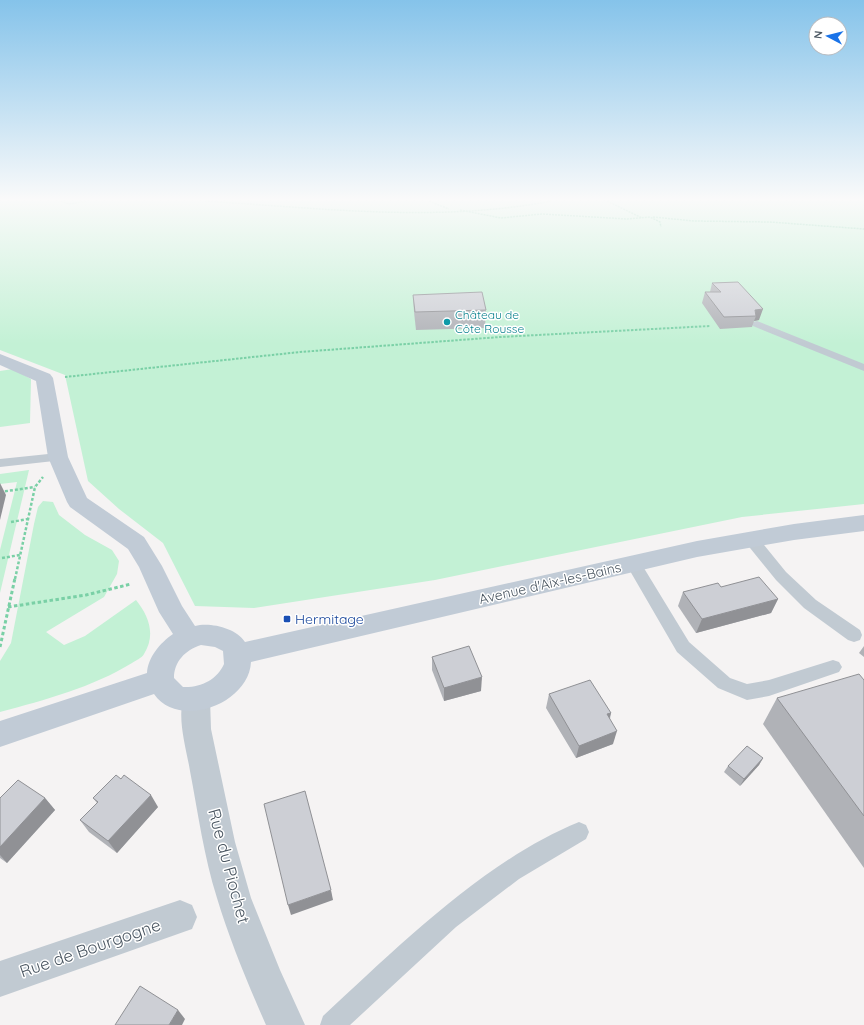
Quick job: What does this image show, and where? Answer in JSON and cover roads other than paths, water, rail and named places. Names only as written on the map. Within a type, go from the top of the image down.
[{"type":"main road","points":[[0,359],[44,378],[58,457],[78,502],[136,543],[150,566],[172,612],[189,638]]},
{"type":"main road","name":"Avenue d'Aix-les-Bains","points":[[238,654],[751,539],[864,523]]},
{"type":"main road","points":[[208,635],[224,638],[233,644],[238,654],[239,663],[236,674],[228,684],[217,693],[204,698],[176,698],[167,692],[160,680],[162,663],[168,653],[189,638],[208,635]]},
{"type":"main road","points":[[0,734],[160,680]]},
{"type":"street","name":"Rue du Piochet","points":[[196,699],[199,737],[219,842],[234,898],[265,980],[286,1025]]},
{"type":"street","name":"Rue de Bourgogne","points":[[0,979],[180,917]]},
{"type":"lane","points":[[757,324],[864,368]]},
{"type":"lane","points":[[0,463],[58,457]]},
{"type":"lane","points":[[751,539],[781,576],[810,604],[854,635]]},
{"type":"lane","points":[[634,564],[682,647],[724,683],[747,692],[769,688],[833,667]]},
{"type":"lane","points":[[332,1025],[412,949],[496,883],[547,848],[579,832]]},
{"type":"place","name":"Château de Côte Rousse","points":[[447,322]]},
{"type":"place","name":"Hermitage","points":[[287,619]]}]
